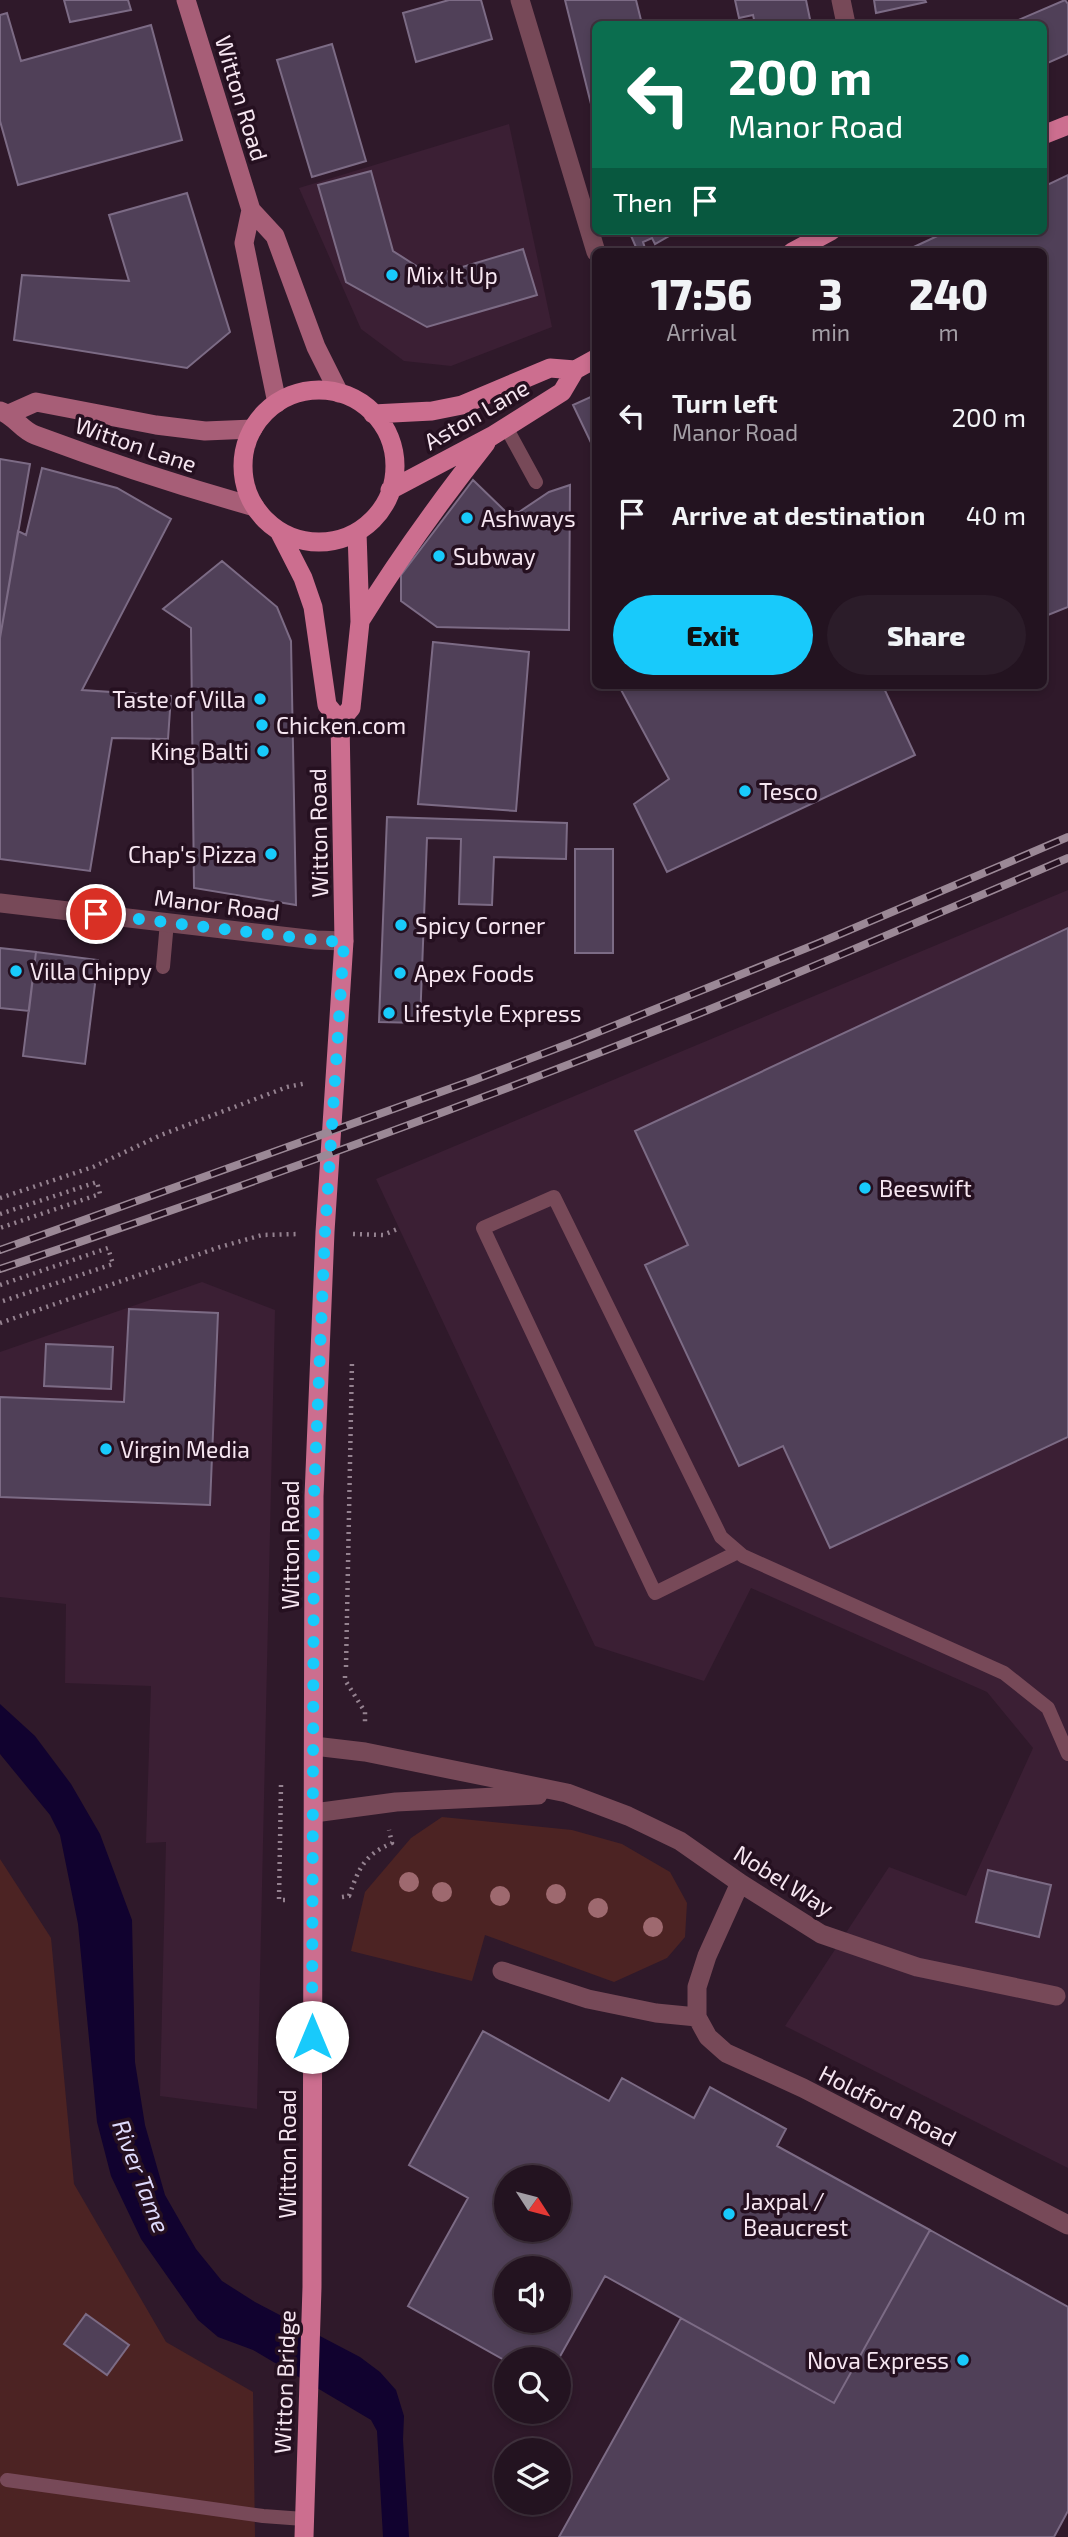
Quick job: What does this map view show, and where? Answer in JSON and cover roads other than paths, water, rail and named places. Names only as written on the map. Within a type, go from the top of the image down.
[{"type":"main road","name":"Witton Road","points":[[187,0],[251,211],[275,236],[316,347],[339,393]]},
{"type":"main road","points":[[1047,133],[1068,125]]},
{"type":"main road","name":"Witton Road","points":[[251,211],[244,243],[277,403]]},
{"type":"main road","points":[[799,248],[824,235]]},
{"type":"main road","name":"Aston Lane","points":[[390,490],[499,432],[562,392],[575,370],[592,361]]},
{"type":"main road","name":"Aston Lane","points":[[373,414],[432,411],[462,405],[550,368],[575,370]]},
{"type":"main road","points":[[319,390],[339,393],[358,401],[386,430],[393,449],[394,463],[390,490],[377,515],[357,532],[329,541],[311,542],[279,531],[265,520],[255,507],[243,474],[245,449],[259,419],[277,403],[299,393],[319,390]]},
{"type":"main road","name":"Witton Lane","points":[[5,412],[36,402],[156,425],[205,431],[253,429]]},
{"type":"main road","name":"Witton Lane","points":[[5,412],[30,433],[179,485],[255,507]]},
{"type":"main road","points":[[360,622],[441,499],[499,432]]},
{"type":"main road","name":"Witton Road","points":[[279,531],[303,578],[313,607],[327,705],[340,721],[344,942],[325,1232],[314,1496],[312,2287]]},
{"type":"main road","name":"Witton Road","points":[[340,721],[351,708],[360,622],[357,532]]},
{"type":"main road","name":"Witton Bridge","points":[[304,2528],[312,2287]]},
{"type":"street","points":[[520,0],[595,248]]},
{"type":"street","points":[[841,0],[845,21]]},
{"type":"street","name":"Manor Road","points":[[0,903],[344,942]]},
{"type":"street","name":"Nobel Way","points":[[314,1746],[365,1752],[567,1793],[628,1816],[680,1841],[821,1934],[917,1967],[1062,1998]]},
{"type":"street","name":"Nobel Way","points":[[314,1813],[396,1802],[567,1793]]},
{"type":"street","points":[[502,1971],[588,1999],[656,2013],[697,2017],[697,1987],[707,1956],[740,1883]]},
{"type":"street","name":"Holdford Road","points":[[697,2017],[708,2037],[726,2053],[803,2088],[1068,2225]]},
{"type":"lane","points":[[499,432],[536,482]]},
{"type":"lane","points":[[163,967],[167,922]]},
{"type":"lane","points":[[738,1552],[655,1593],[483,1228],[554,1197],[721,1537],[738,1552],[1004,1673],[1048,1708],[1068,1754]]},
{"type":"lane","points":[[7,2480],[263,2516],[304,2528]]},
{"type":"water","name":"River Tame","points":[[0,1704],[35,1736],[71,1784],[100,1834],[132,1920],[135,2062],[145,2125],[165,2195],[196,2249],[222,2281],[255,2302],[360,2357],[380,2372],[396,2390],[404,2416],[409,2537],[383,2537],[377,2431],[371,2420],[253,2350],[218,2337],[198,2320],[141,2239],[111,2176],[97,2122],[78,1924],[60,1835],[50,1815],[0,1754]]},
{"type":"railway","points":[[0,1250],[576,1041],[819,943],[1068,837]]},
{"type":"railway","points":[[0,1269],[267,1176],[620,1045],[1068,858]]},
{"type":"place","name":"Mix It Up","points":[[392,275]]},
{"type":"place","name":"Ashways","points":[[467,518]]},
{"type":"place","name":"Subway","points":[[439,556]]},
{"type":"place","name":"Taste of Villa","points":[[260,699]]},
{"type":"place","name":"Chicken.com","points":[[262,725]]},
{"type":"place","name":"King Balti","points":[[263,751]]},
{"type":"place","name":"Tesco","points":[[745,791]]},
{"type":"place","name":"Chap's Pizza","points":[[271,854]]},
{"type":"place","name":"Spicy Corner","points":[[401,925]]},
{"type":"place","name":"Villa Chippy","points":[[16,971]]},
{"type":"place","name":"Apex Foods","points":[[400,973]]},
{"type":"place","name":"Lifestyle Express","points":[[389,1013]]},
{"type":"place","name":"Beeswift","points":[[865,1188]]},
{"type":"place","name":"Virgin Media","points":[[106,1449]]},
{"type":"place","name":"Jaxpal / Beaucrest","points":[[729,2214]]},
{"type":"place","name":"Nova Express","points":[[963,2360]]}]
